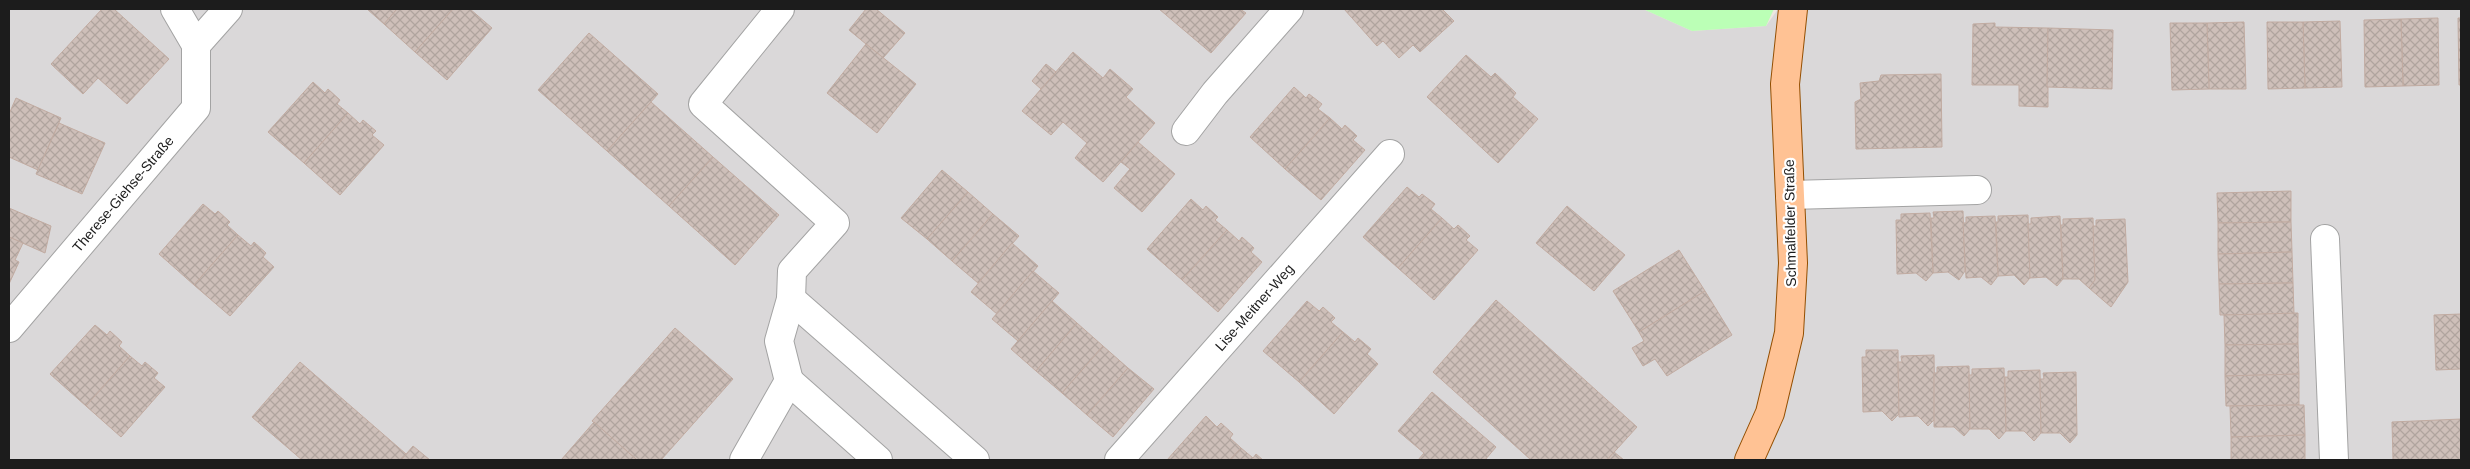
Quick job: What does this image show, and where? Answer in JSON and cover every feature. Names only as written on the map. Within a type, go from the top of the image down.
[{"type":"main road","name":"Schmalfelder Straße","points":[[1749,460],[1770,413],[1789,333],[1794,263],[1785,84],[1793,9]]},
{"type":"street","points":[[175,9],[196,44],[228,9]]},
{"type":"street","points":[[780,9],[703,104],[834,223],[792,271],[791,299],[779,341],[789,382],[878,460]]},
{"type":"street","points":[[1186,131],[1215,93],[1289,9]]},
{"type":"street","name":"Therese-Giehse-Straße","points":[[9,328],[196,108],[196,44]]},
{"type":"street","name":"Lise-Meitner-Weg","points":[[1119,460],[1390,154]]},
{"type":"street","points":[[1790,195],[1978,190]]},
{"type":"street","points":[[2326,239],[2334,460]]},
{"type":"street","points":[[791,299],[975,460]]},
{"type":"street","points":[[744,460],[789,382]]},
{"type":"shaded area","points":[[9,9],[1643,9],[1692,31],[1766,26],[1778,9],[2461,9],[2461,460],[9,460]]},
{"type":"green space","points":[[1643,9],[1774,9],[1766,26],[1692,31]]},
{"type":"building","points":[[102,9],[114,9],[169,59],[127,104],[98,78],[83,94],[51,64]]},
{"type":"building","points":[[367,9],[397,9],[384,24]]},
{"type":"building","points":[[397,9],[453,9],[415,52],[384,24]]},
{"type":"building","points":[[453,9],[470,9],[492,28],[447,80],[415,52]]},
{"type":"building","points":[[866,9],[876,9],[905,33],[883,58],[849,30]]},
{"type":"building","points":[[1159,9],[1240,9],[1246,13],[1211,53]]},
{"type":"building","points":[[1344,9],[1442,9],[1454,21],[1420,52],[1413,45],[1399,58],[1383,41],[1377,46]]},
{"type":"building","points":[[2438,18],[2439,85],[2403,86],[2401,19]]},
{"type":"building","points":[[2458,18],[2461,18],[2461,85],[2459,85]]},
{"type":"building","points":[[2401,19],[2403,86],[2365,87],[2364,20]]},
{"type":"building","points":[[2340,21],[2342,87],[2305,88],[2303,22]]},
{"type":"building","points":[[2244,22],[2246,89],[2209,89],[2207,23]]},
{"type":"building","points":[[2267,22],[2303,22],[2305,88],[2268,89]]},
{"type":"building","points":[[1995,23],[1995,27],[2048,28],[2048,107],[2019,106],[2019,85],[1972,85],[1973,24]]},
{"type":"building","points":[[2170,23],[2207,23],[2209,89],[2172,90]]},
{"type":"building","points":[[2048,28],[2113,30],[2112,89],[2047,87]]},
{"type":"building","points":[[589,33],[658,94],[607,151],[538,90]]},
{"type":"building","points":[[866,44],[916,84],[877,133],[827,93]]},
{"type":"building","points":[[1073,52],[1103,78],[1110,69],[1133,89],[1126,97],[1155,123],[1103,182],[1075,158],[1087,143],[1063,122],[1051,135],[1022,111]]},
{"type":"building","points":[[1466,55],[1491,77],[1495,73],[1516,93],[1513,97],[1538,119],[1498,163],[1427,97]]},
{"type":"building","points":[[1046,64],[1056,72],[1041,89],[1032,81]]},
{"type":"building","points":[[1941,74],[1942,147],[1856,149],[1855,102],[1861,99],[1860,83],[1879,81],[1881,75]]},
{"type":"building","points":[[313,82],[325,93],[328,89],[340,100],[337,104],[348,113],[304,163],[268,132]]},
{"type":"building","points":[[1294,87],[1306,98],[1309,94],[1322,104],[1318,109],[1330,118],[1285,169],[1250,137]]},
{"type":"building","points":[[16,98],[61,118],[38,170],[9,157],[9,114]]},
{"type":"building","points":[[651,102],[713,157],[669,206],[607,151]]},
{"type":"building","points":[[348,113],[360,124],[363,120],[376,131],[372,135],[384,145],[340,195],[304,163]]},
{"type":"building","points":[[1330,118],[1342,129],[1345,125],[1357,136],[1353,140],[1365,150],[1321,200],[1285,169]]},
{"type":"building","points":[[59,123],[105,143],[82,194],[36,174]]},
{"type":"building","points":[[1138,142],[1175,174],[1142,212],[1114,188],[1130,169],[1121,162]]},
{"type":"building","points":[[713,157],[779,215],[735,265],[669,206]]},
{"type":"building","points":[[942,170],[968,192],[927,239],[901,218]]},
{"type":"building","points":[[1407,187],[1419,197],[1422,194],[1435,204],[1431,209],[1442,218],[1398,268],[1363,237]]},
{"type":"building","points":[[2291,191],[2291,222],[2218,223],[2217,193]]},
{"type":"building","points":[[968,192],[993,214],[952,261],[927,239]]},
{"type":"building","points":[[1191,199],[1203,210],[1206,206],[1218,217],[1215,220],[1227,230],[1182,280],[1147,249]]},
{"type":"building","points":[[203,204],[215,214],[218,211],[230,222],[227,225],[238,235],[194,285],[159,254]]},
{"type":"building","points":[[1567,206],[1625,255],[1594,291],[1536,243]]},
{"type":"building","points":[[9,208],[51,226],[45,253],[9,237]]},
{"type":"building","points":[[1963,211],[1965,271],[1959,280],[1948,272],[1933,273],[1931,218],[1934,218],[1933,212]]},
{"type":"building","points":[[1930,213],[1933,273],[1926,281],[1916,273],[1897,274],[1896,220],[1901,220],[1901,214]]},
{"type":"building","points":[[993,214],[1019,236],[978,283],[952,261]]},
{"type":"building","points":[[2028,215],[2030,278],[2024,285],[2014,275],[1998,276],[1996,222],[1998,222],[1998,216]]},
{"type":"building","points":[[1995,216],[1998,276],[1991,285],[1981,277],[1966,278],[1963,223],[1966,223],[1966,217]]},
{"type":"building","points":[[2060,216],[2063,279],[2057,286],[2046,277],[2030,278],[2028,224],[2031,224],[2031,218]]},
{"type":"building","points":[[1442,218],[1454,229],[1458,225],[1470,236],[1466,240],[1478,250],[1434,300],[1398,268]]},
{"type":"building","points":[[2093,218],[2095,280],[2089,288],[2079,279],[2063,279],[2061,225],[2063,225],[2063,219]]},
{"type":"building","points":[[2125,219],[2128,282],[2111,307],[2089,288],[2095,280],[2093,226],[2096,226],[2096,220]]},
{"type":"building","points":[[2291,222],[2292,252],[2218,254],[2218,223]]},
{"type":"building","points":[[1227,230],[1239,241],[1242,237],[1254,248],[1251,252],[1262,262],[1218,312],[1182,280]]},
{"type":"building","points":[[238,235],[251,246],[254,242],[266,253],[263,257],[274,267],[230,316],[194,285]]},
{"type":"building","points":[[9,237],[23,243],[15,260],[19,262],[9,284]]},
{"type":"building","points":[[1012,243],[1038,266],[997,314],[971,292]]},
{"type":"building","points":[[1679,250],[1705,291],[1639,332],[1613,291]]},
{"type":"building","points":[[2292,252],[2293,283],[2219,284],[2218,254]]},
{"type":"building","points":[[1033,271],[1059,293],[1018,341],[992,319]]},
{"type":"building","points":[[2293,283],[2294,314],[2220,315],[2219,284]]},
{"type":"building","points":[[1705,291],[1732,335],[1667,376],[1655,359],[1643,366],[1632,348],[1644,341],[1639,332]]},
{"type":"building","points":[[1496,300],[1637,427],[1607,460],[1531,460],[1433,372]]},
{"type":"building","points":[[1052,301],[1077,323],[1036,371],[1011,349]]},
{"type":"building","points":[[1307,301],[1319,311],[1323,307],[1335,318],[1331,322],[1343,332],[1299,382],[1263,351]]},
{"type":"building","points":[[2298,313],[2298,344],[2225,345],[2224,315]]},
{"type":"building","points":[[2461,314],[2461,369],[2436,370],[2434,315]]},
{"type":"building","points":[[1077,323],[1103,346],[1062,393],[1036,371]]},
{"type":"building","points":[[95,325],[107,335],[110,331],[122,342],[119,346],[130,356],[86,406],[50,374]]},
{"type":"building","points":[[675,328],[733,379],[661,460],[637,460],[592,421]]},
{"type":"building","points":[[1343,332],[1355,342],[1358,338],[1371,349],[1367,354],[1378,364],[1334,414],[1299,382]]},
{"type":"building","points":[[2298,344],[2299,374],[2225,376],[2225,345]]},
{"type":"building","points":[[1103,346],[1128,368],[1087,415],[1062,393]]},
{"type":"building","points":[[1866,350],[1898,350],[1899,414],[1892,421],[1882,411],[1863,412],[1862,357],[1866,357]]},
{"type":"building","points":[[1934,355],[1935,419],[1928,426],[1918,416],[1899,417],[1898,362],[1902,362],[1901,356]]},
{"type":"building","points":[[130,356],[142,366],[145,362],[158,373],[154,378],[165,387],[121,437],[86,406]]},
{"type":"building","points":[[300,362],[406,454],[401,460],[302,460],[252,417]]},
{"type":"building","points":[[1969,366],[1970,429],[1964,436],[1954,427],[1934,427],[1934,373],[1937,373],[1937,367]]},
{"type":"building","points":[[1128,368],[1154,389],[1113,437],[1087,415]]},
{"type":"building","points":[[2004,368],[2006,431],[1999,439],[1989,429],[1970,429],[1969,375],[1972,375],[1972,369]]},
{"type":"building","points":[[2040,370],[2041,433],[2034,441],[2024,431],[2006,431],[2005,377],[2008,377],[2008,371]]},
{"type":"building","points":[[2076,372],[2077,435],[2070,443],[2060,433],[2041,433],[2040,379],[2044,379],[2043,373]]},
{"type":"building","points":[[2299,374],[2299,405],[2226,406],[2225,376]]},
{"type":"building","points":[[1432,392],[1496,447],[1485,460],[1418,460],[1424,453],[1398,431]]},
{"type":"building","points":[[2304,405],[2305,435],[2231,437],[2230,406]]},
{"type":"building","points":[[1206,416],[1217,427],[1221,423],[1233,434],[1230,438],[1241,448],[1230,460],[1167,460]]},
{"type":"building","points":[[2461,419],[2461,460],[2393,460],[2392,422]]},
{"type":"building","points":[[594,422],[637,460],[561,460]]},
{"type":"building","points":[[2305,435],[2305,460],[2231,460],[2231,437]]},
{"type":"building","points":[[413,446],[430,460],[401,460]]},
{"type":"building","points":[[1241,448],[1253,458],[1256,454],[1263,460],[1230,460]]},
{"type":"building","points":[[1614,452],[1624,460],[1607,460]]}]
